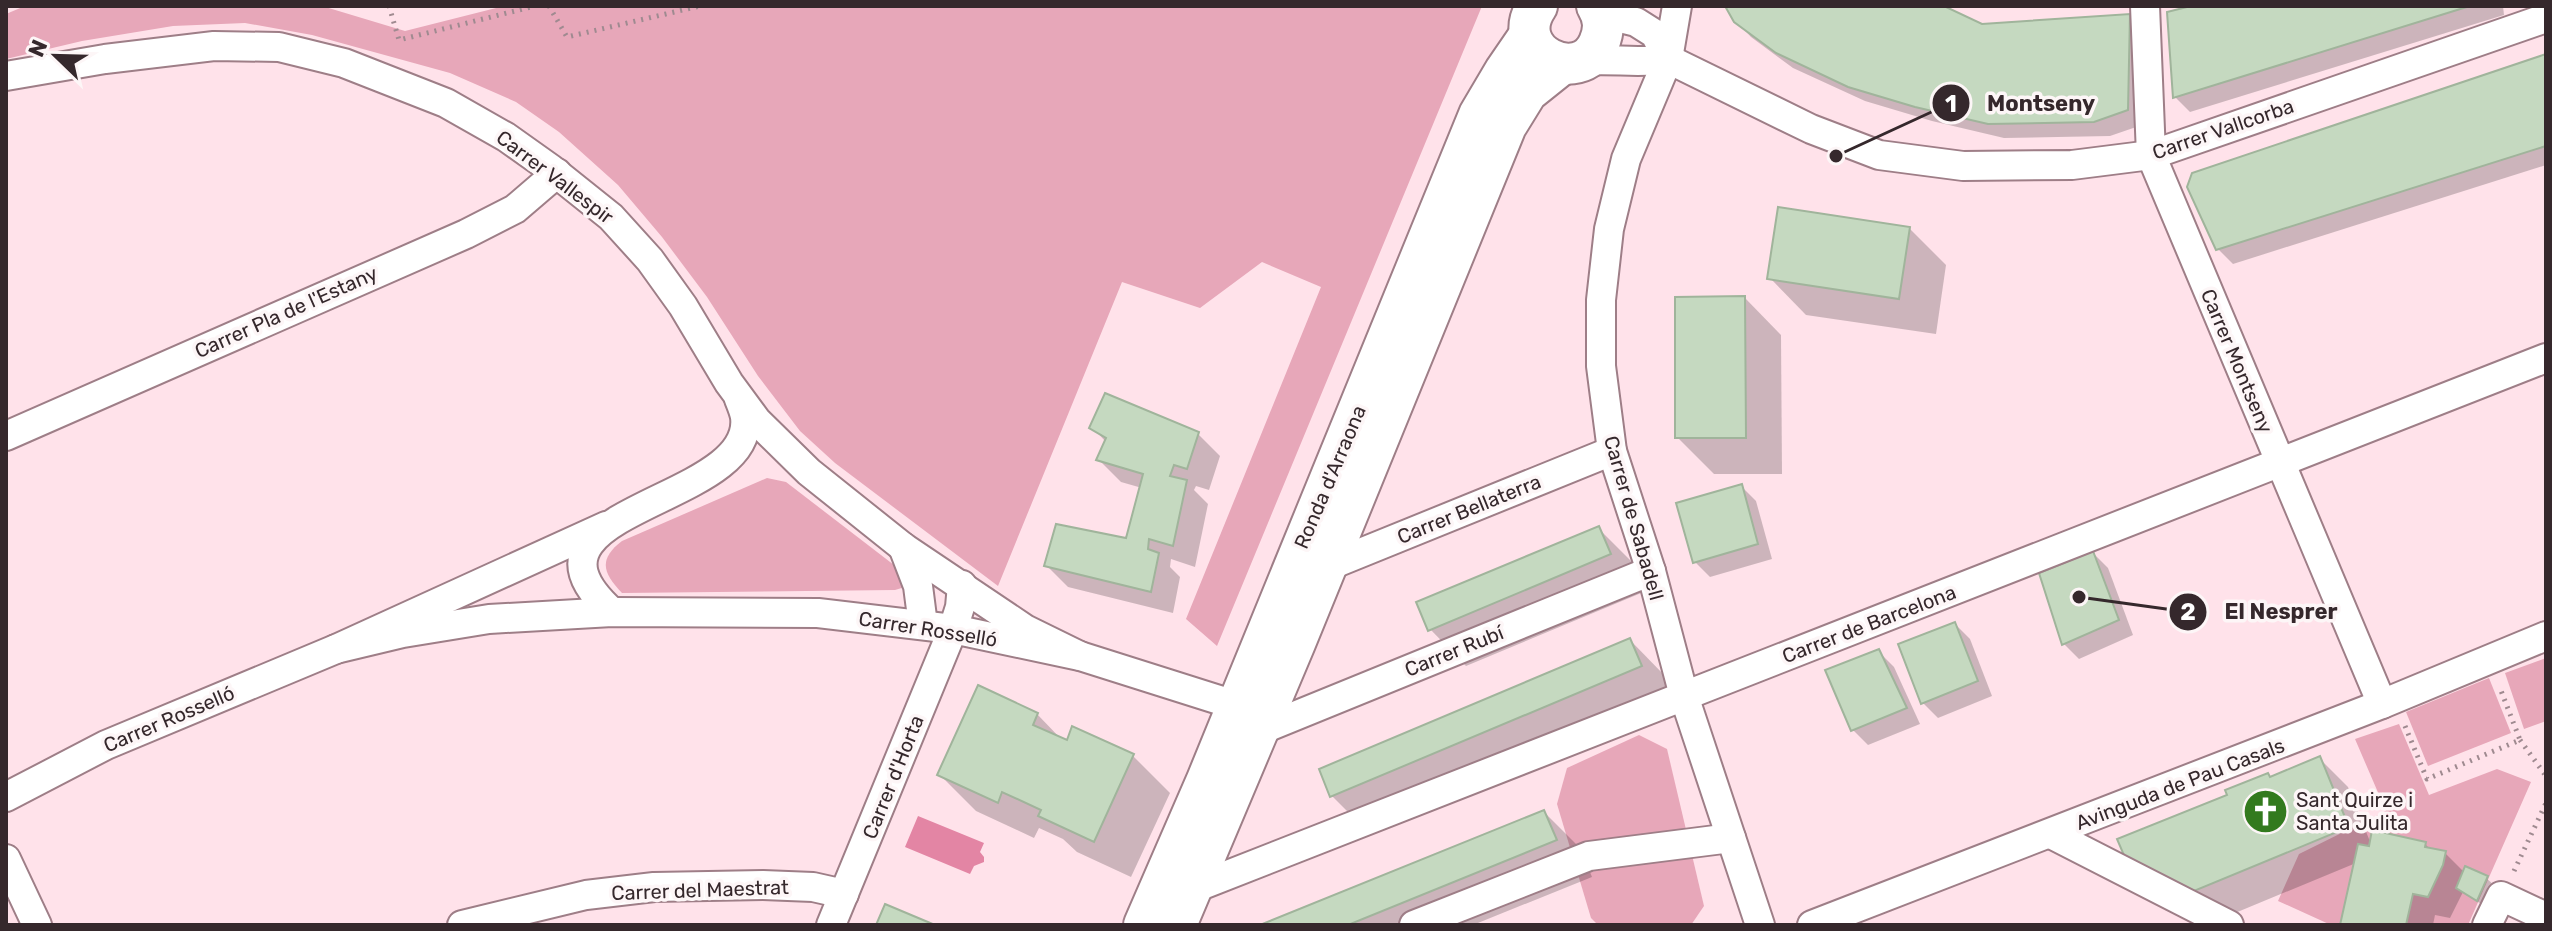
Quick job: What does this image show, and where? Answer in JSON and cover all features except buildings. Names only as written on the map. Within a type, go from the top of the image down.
[{"type":"street","name":"Carrer de Sabadell","points":[[1677,6],[1668,59],[1626,159],[1609,229],[1601,300],[1601,366],[1612,451],[1651,571],[1684,696],[1760,925]]},
{"type":"street","name":"Carrer Montseny","points":[[2145,6],[2151,155],[2280,463],[2388,702]]},
{"type":"street","name":"Carrer Vallcorba","points":[[1598,9],[1636,22],[1655,34],[1668,59]]},
{"type":"street","name":"Ronda d'Arraona","points":[[1144,925],[1207,780],[1247,718],[1326,567],[1506,126],[1527,92],[1597,48],[1603,32],[1598,9]]},
{"type":"street","name":"Carrer Vallcorba","points":[[1572,62],[1599,59],[1645,63],[1668,59],[1811,129],[1879,155],[1963,166],[2072,165],[2151,155],[2516,17],[2546,18]]},
{"type":"street","name":"Ronda d'Arraona","points":[[1533,21],[1536,49],[1550,60],[1572,62]]},
{"type":"street","name":"Ronda d'Arraona","points":[[1176,925],[1192,889],[1247,718],[1479,115],[1533,21]]},
{"type":"street","name":"Carrer Vallespir","points":[[6,76],[105,59],[214,46],[279,47],[344,63],[446,103],[506,137],[611,217],[650,260],[683,306],[757,421],[809,472],[903,547],[1025,629],[1080,656]]},
{"type":"street","name":"Carrer Pla de l'Estany","points":[[6,436],[466,234],[515,209],[557,173]]},
{"type":"street","name":"Carrer de Barcelona","points":[[1192,889],[2546,358]]},
{"type":"street","name":"Carrer Rosselló","points":[[6,797],[106,745],[336,649],[606,526],[716,469],[731,454],[741,436],[745,418],[738,394]]},
{"type":"street","name":"Carrer Bellaterra","points":[[1326,567],[1612,451]]},
{"type":"street","name":"Carrer Rosselló","points":[[606,526],[585,551],[581,565],[588,585],[612,612]]},
{"type":"street","points":[[903,547],[918,586],[923,625]]},
{"type":"street","name":"Carrer Rubí","points":[[1247,718],[1651,571]]},
{"type":"street","points":[[953,629],[960,607],[962,585]]},
{"type":"street","name":"Carrer Rosselló","points":[[336,649],[403,633],[489,619],[612,612],[818,613],[953,629],[1080,656],[1247,718]]},
{"type":"street","name":"Carrer d'Horta","points":[[831,925],[953,629]]},
{"type":"street","name":"Avinguda de Pau Casals","points":[[1812,925],[2388,702],[2546,636]]},
{"type":"street","points":[[2051,834],[2229,925]]},
{"type":"street","points":[[1414,925],[1589,856],[1731,838]]},
{"type":"street","points":[[6,859],[37,925]]},
{"type":"street","name":"Carrer del Maestrat","points":[[462,925],[586,895],[654,887],[775,885],[813,887],[844,894]]},
{"type":"street","points":[[2487,925],[2501,896],[2546,917]]},
{"type":"path","points":[[389,6],[399,40],[535,6]]},
{"type":"path","points":[[549,6],[567,37],[700,6]]},
{"type":"path","points":[[2489,659],[2520,740],[2546,776]]},
{"type":"path","points":[[2388,702],[2427,779],[2520,740]]},
{"type":"path","points":[[2501,896],[2546,803]]},
{"type":"shaded area","points":[[25,6],[322,6],[405,31],[504,6],[1482,6],[1217,646],[1186,619],[1321,287],[1262,262],[1200,308],[1122,282],[998,586],[835,463],[800,431],[758,376],[707,297],[618,185],[559,132],[516,102],[450,73],[312,35],[245,23],[173,26],[82,41],[6,59],[6,14]]},
{"type":"shaded area","points":[[767,478],[786,482],[907,575],[905,587],[895,590],[622,593],[611,580],[606,561],[622,541]]},
{"type":"shaded area","points":[[2546,658],[2546,721],[2524,729],[2505,673]]},
{"type":"shaded area","points":[[2489,678],[2511,733],[2428,766],[2406,712]]},
{"type":"shaded area","points":[[2399,724],[2429,795],[2497,769],[2531,782],[2468,925],[2406,925],[2413,894],[2428,897],[2446,851],[2425,847],[2425,842],[2372,831],[2369,846],[2358,844],[2340,925],[2331,925],[2278,901],[2299,854],[2386,811],[2355,739]]},
{"type":"shaded area","points":[[1639,735],[1667,749],[1704,906],[1691,925],[1598,925],[1591,918],[1557,804],[1567,768]]},
{"type":"shaded area","points":[[918,816],[984,843],[980,852],[984,862],[974,866],[970,874],[905,847]]},
{"type":"place","name":"Montseny","points":[[1836,156]]},
{"type":"place","name":"El Nesprer","points":[[2079,597]]},
{"type":"place","name":"Sant Quirze i Santa Julita","points":[[2265,811]]}]
